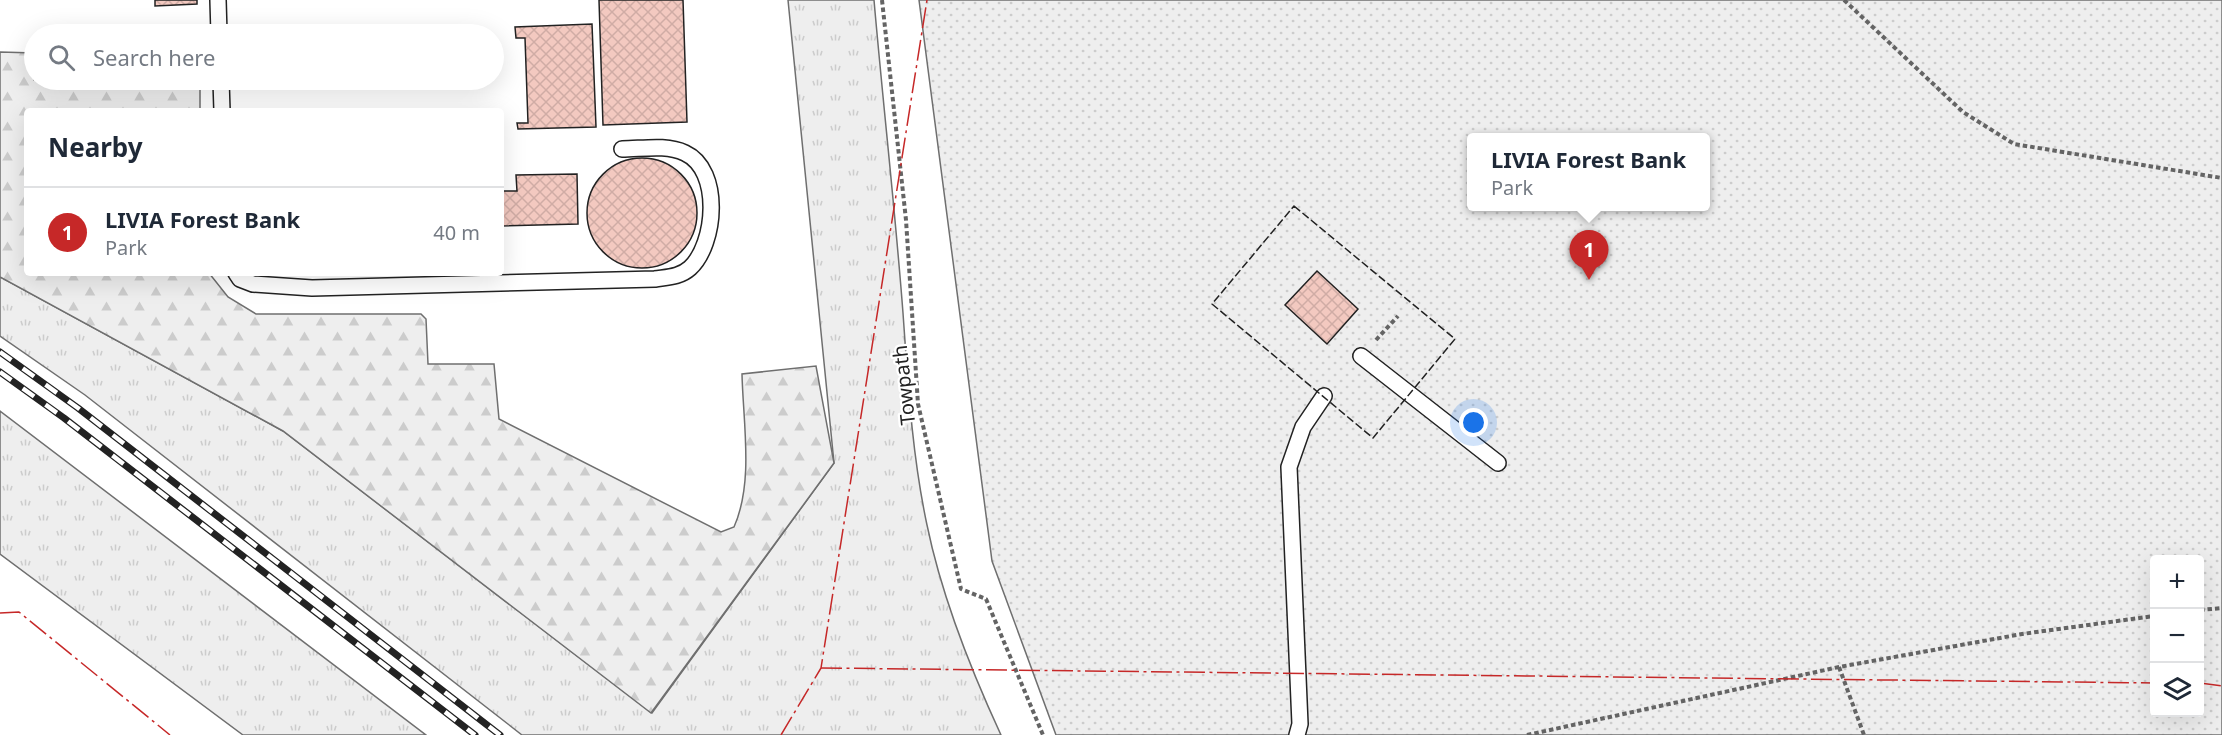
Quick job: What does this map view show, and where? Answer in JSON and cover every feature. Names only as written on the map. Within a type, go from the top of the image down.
[{"type":"lane","points":[[218,0],[219,24]]},
{"type":"lane","points":[[221,90],[222,108]]},
{"type":"lane","points":[[238,276],[253,284],[312,288],[655,279],[677,276],[690,267],[701,252],[708,235],[711,215],[708,182],[699,163],[686,153],[668,148],[621,149]]},
{"type":"lane","points":[[1361,356],[1498,463]]},
{"type":"lane","points":[[1297,735],[1300,724],[1288,467],[1303,427],[1323,396]]},
{"type":"path","name":"Towpath","points":[[882,0],[906,220],[918,404],[961,590],[986,600],[1043,735]]},
{"type":"path","points":[[1844,0],[1963,112],[2014,144],[2222,178]]},
{"type":"path","points":[[2204,610],[2222,608]]},
{"type":"path","points":[[1527,735],[1839,667],[2022,634],[2150,617]]},
{"type":"path","points":[[1839,667],[1864,735]]},
{"type":"green space","points":[[788,0],[874,0],[911,419],[922,499],[933,552],[949,606],[978,684],[1001,735],[522,735],[85,395],[0,336],[0,277],[283,431],[652,713],[834,463]]},
{"type":"green space","points":[[919,0],[2222,0],[2222,735],[1056,735],[992,561]]},
{"type":"green space","points":[[0,52],[24,53],[24,90],[200,90],[200,108],[24,108],[24,276],[211,276],[228,297],[256,314],[421,314],[426,319],[428,364],[494,364],[499,419],[721,532],[734,527],[744,491],[746,452],[742,374],[816,366],[834,463],[651,713],[283,431],[0,277]]},
{"type":"green space","points":[[0,411],[426,735],[243,735],[0,554]]},
{"type":"building","points":[[155,0],[197,0],[197,4],[155,6]]},
{"type":"building","points":[[599,0],[683,0],[687,122],[603,125]]},
{"type":"building","points":[[592,24],[596,127],[518,129],[517,123],[528,123],[525,38],[516,38],[515,27]]},
{"type":"building","points":[[642,158],[663,162],[681,174],[693,192],[697,213],[693,234],[681,252],[663,264],[642,268],[621,264],[603,252],[591,234],[587,213],[591,192],[603,174],[621,162]]},
{"type":"building","points":[[577,174],[578,224],[504,226],[504,191],[517,191],[516,175]]},
{"type":"building","points":[[1317,271],[1358,309],[1327,344],[1285,305]]},
{"type":"railway","points":[[0,352],[78,408],[500,735]]},
{"type":"railway","points":[[0,372],[64,418],[475,735]]},
{"type":"fence","points":[[1294,206],[1455,339],[1373,438],[1212,304],[1294,206]]},
{"type":"power","points":[[781,735],[821,668],[927,0]]},
{"type":"power","points":[[0,613],[19,612],[170,735]]},
{"type":"power","points":[[821,668],[2150,683]]},
{"type":"power","points":[[2204,684],[2222,686]]},
{"type":"place","name":"LIVIA Forest Bank","points":[[1589,280]]}]
